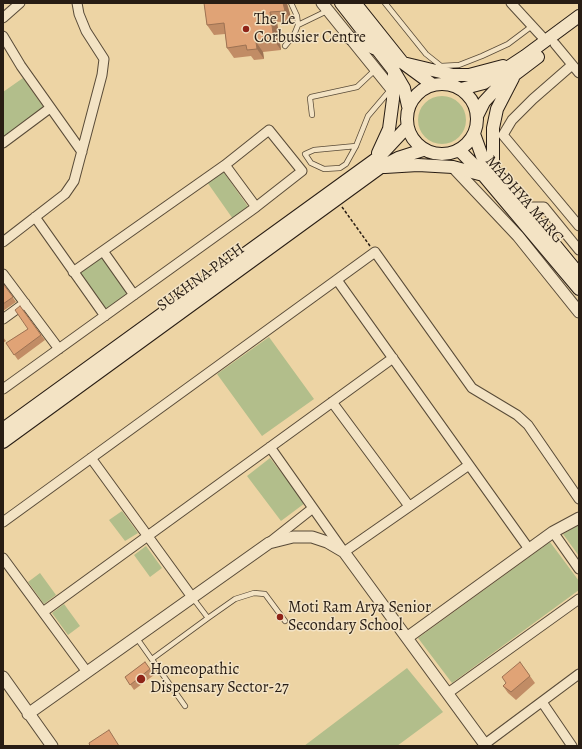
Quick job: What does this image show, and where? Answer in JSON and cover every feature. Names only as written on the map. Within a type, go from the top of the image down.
[{"type":"main road","points":[[341,3],[377,49],[398,67],[433,85]]},
{"type":"main road","points":[[358,4],[398,67],[408,106],[407,127],[409,134],[423,150],[439,155],[448,154],[459,150],[468,144],[474,134],[477,116],[484,102],[515,68]]},
{"type":"main road","points":[[461,89],[484,83],[515,68],[550,42],[579,16]]},
{"type":"main road","points":[[550,42],[579,27]]},
{"type":"main road","points":[[350,38],[377,49]]},
{"type":"main road","points":[[398,67],[453,76],[515,68]]},
{"type":"main road","points":[[398,67],[392,90],[389,129],[378,163],[453,167],[488,172],[492,128],[515,68]]},
{"type":"main road","points":[[408,106],[416,94],[433,85],[446,84],[461,89],[473,102],[477,116]]},
{"type":"main road","name":"SUKHNA PATH","points":[[3,442],[337,200],[378,163],[407,127]]},
{"type":"main road","name":"MADHYA MARG","points":[[474,134],[488,172]]},
{"type":"main road","name":"SUKHNA PATH","points":[[3,429],[378,163],[423,150]]},
{"type":"main road","name":"MADHYA MARG","points":[[459,150],[488,172],[579,289]]},
{"type":"main road","name":"MADHYA MARG","points":[[519,210],[579,274]]},
{"type":"street","points":[[3,18],[20,3]]},
{"type":"street","points":[[71,3],[79,14]]},
{"type":"street","points":[[3,242],[65,194],[74,181],[102,75],[104,59],[86,31],[79,14],[77,3]]},
{"type":"street","points":[[511,3],[579,73]]},
{"type":"street","points":[[325,7],[392,90]]},
{"type":"street","points":[[3,36],[21,66],[82,152]]},
{"type":"street","points":[[572,65],[533,99],[512,120],[503,135],[579,226]]},
{"type":"street","points":[[3,143],[50,108]]},
{"type":"street","points":[[3,389],[256,207],[302,171],[269,130],[225,165],[73,272]]},
{"type":"street","points":[[225,165],[256,207]]},
{"type":"street","points":[[453,167],[518,236],[579,312]]},
{"type":"street","points":[[518,236],[519,210],[563,207]]},
{"type":"street","points":[[544,208],[579,250]]},
{"type":"street","points":[[35,217],[105,316]]},
{"type":"street","points":[[103,250],[134,295]]},
{"type":"street","points":[[3,522],[375,252],[472,388],[517,415],[528,425],[579,499]]},
{"type":"street","points":[[3,274],[59,349]]},
{"type":"street","points":[[337,280],[529,549]]},
{"type":"street","points":[[3,319],[25,303]]},
{"type":"street","points":[[43,612],[393,358]]},
{"type":"street","points":[[332,402],[409,506]]},
{"type":"street","points":[[270,447],[344,552],[486,745],[579,674]]},
{"type":"street","points":[[91,458],[192,597]]},
{"type":"street","points":[[344,552],[469,465]]},
{"type":"street","points":[[28,714],[269,543],[313,508]]},
{"type":"street","points":[[408,637],[553,532],[579,518]]},
{"type":"street","points":[[553,532],[579,569]]},
{"type":"street","points":[[269,543],[293,537],[312,537],[327,542],[344,552]]},
{"type":"street","points":[[3,558],[87,672]]},
{"type":"street","points":[[448,693],[579,599]]},
{"type":"street","points":[[3,677],[52,746]]},
{"type":"street","points":[[542,702],[572,746]]},
{"type":"lane","points":[[285,46],[294,35],[298,25],[297,16],[291,3]]},
{"type":"lane","points":[[385,3],[426,54],[441,66],[460,65],[482,56],[508,44],[533,26]]},
{"type":"lane","points":[[298,25],[325,7]]},
{"type":"lane","points":[[312,115],[311,96],[357,87],[375,70]]},
{"type":"lane","points":[[356,146],[314,150],[305,154],[317,166],[331,170],[340,168],[346,164],[356,146],[368,116],[392,90]]},
{"type":"lane","points":[[152,659],[235,599],[254,593],[264,594],[285,621]]},
{"type":"lane","points":[[192,597],[208,618]]},
{"type":"lane","points":[[136,637],[185,706]]},
{"type":"path","points":[[337,200],[375,252]]},
{"type":"green space","points":[[23,78],[44,108],[3,137],[3,92]]},
{"type":"green space","points":[[442,96],[451,98],[459,103],[464,111],[466,120],[464,129],[459,137],[451,142],[442,144],[433,142],[425,137],[420,129],[418,120],[420,111],[425,103],[433,98]]},
{"type":"green space","points":[[223,171],[249,208],[233,219],[207,182]]},
{"type":"green space","points":[[102,255],[130,295],[105,312],[78,272]]},
{"type":"green space","points":[[269,337],[314,399],[262,436],[217,374]]},
{"type":"green space","points":[[270,458],[305,503],[281,521],[247,476]]},
{"type":"green space","points":[[122,511],[138,533],[125,541],[109,520]]},
{"type":"green space","points":[[579,525],[579,556],[563,534]]},
{"type":"green space","points":[[550,542],[579,581],[579,590],[452,683],[418,638]]},
{"type":"green space","points":[[146,546],[162,568],[150,577],[134,555]]},
{"type":"green space","points":[[40,573],[56,595],[44,604],[28,582]]},
{"type":"green space","points":[[64,604],[80,626],[68,635],[52,613]]},
{"type":"green space","points":[[407,668],[443,712],[397,746],[304,746]]},
{"type":"building","name":"The Le Corbusier Centre","points":[[204,3],[283,3],[285,11],[270,12],[274,40],[256,42],[257,49],[247,50],[246,45],[227,48],[224,23],[207,25]]},
{"type":"building","points":[[3,285],[13,297],[3,304]]},
{"type":"building","points":[[20,306],[41,335],[14,355],[6,343],[28,329],[15,310]]},
{"type":"building","points":[[145,662],[150,669],[130,685],[125,677]]},
{"type":"building","points":[[520,662],[530,676],[511,692],[503,686],[506,683],[502,677]]},
{"type":"building","points":[[109,730],[119,746],[90,746],[89,743]]},
{"type":"place","name":"The Le Corbusier Centre","points":[[246,29]]},
{"type":"place","name":"Moti Ram Arya Senior Secondary School","points":[[280,617]]},
{"type":"place","name":"Homeopathic Dispensary Sector-27","points":[[141,679]]}]
